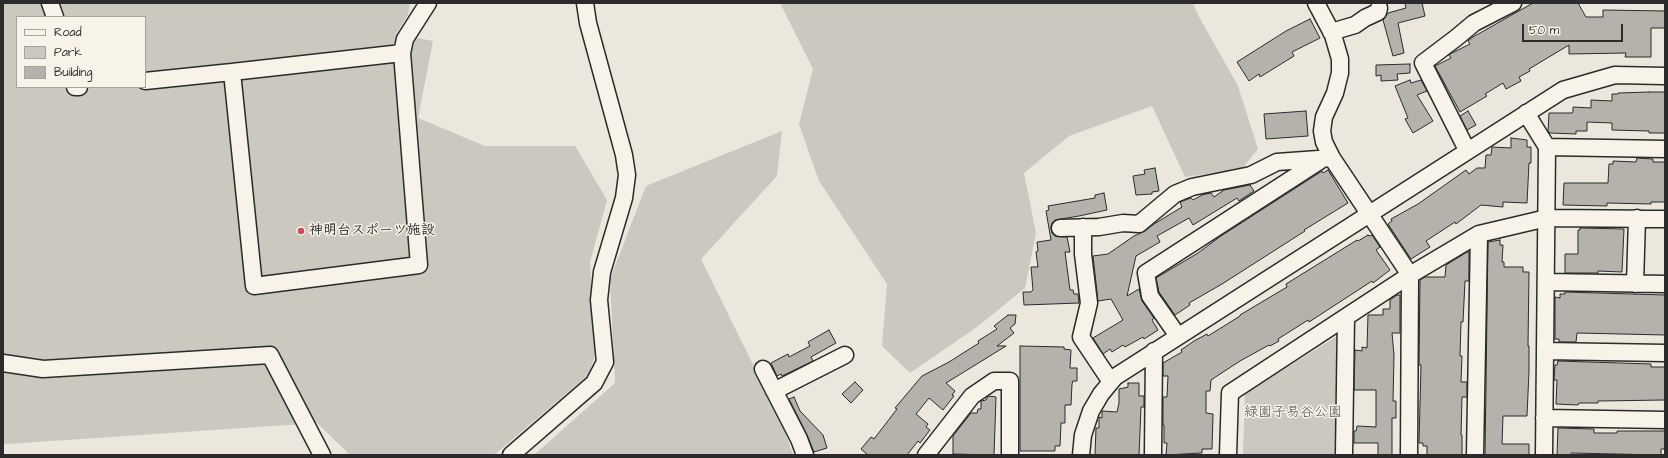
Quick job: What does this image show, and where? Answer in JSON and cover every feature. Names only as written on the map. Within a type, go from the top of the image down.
[{"type":"street","points":[[50,3],[55,16]]},
{"type":"street","points":[[511,455],[594,383],[604,362],[599,300],[602,272],[624,198],[627,175],[624,155],[588,23],[585,3]]},
{"type":"street","points":[[1316,3],[1332,32],[1340,59],[1340,73],[1335,93],[1324,117],[1322,131],[1328,158],[1370,213],[1410,275],[1409,455]]},
{"type":"street","points":[[1467,150],[1423,63],[1474,23],[1512,3]]},
{"type":"street","points":[[232,72],[254,286],[419,265],[402,53],[405,39],[424,6]]},
{"type":"street","points":[[1332,32],[1355,25],[1378,12],[1379,8]]},
{"type":"street","points":[[146,80],[402,53]]},
{"type":"street","points":[[1081,455],[1083,435],[1091,412],[1101,394],[1114,377],[1154,351],[1563,90],[1615,75],[1665,76]]},
{"type":"street","points":[[1526,113],[1547,147],[1544,455]]},
{"type":"street","points":[[1547,147],[1665,149]]},
{"type":"street","points":[[1060,228],[1124,223],[1139,224],[1175,194],[1192,187],[1251,175],[1277,162],[1328,158]]},
{"type":"street","points":[[1178,336],[1150,296],[1146,273],[1328,158]]},
{"type":"street","points":[[1228,455],[1230,393],[1410,275],[1479,234],[1546,218],[1665,219]]},
{"type":"street","points":[[1635,284],[1637,218]]},
{"type":"street","points":[[1083,227],[1083,254],[1089,303],[1081,337],[1111,382]]},
{"type":"street","points":[[1475,455],[1479,234]]},
{"type":"street","points":[[1546,282],[1665,284]]},
{"type":"street","points":[[1344,455],[1346,317]]},
{"type":"street","points":[[1153,455],[1154,351]]},
{"type":"street","points":[[1545,351],[1665,353]]},
{"type":"street","points":[[3,363],[44,369],[270,355],[322,455]]},
{"type":"street","points":[[774,391],[844,355]]},
{"type":"street","points":[[763,369],[799,439],[805,455]]},
{"type":"street","points":[[926,455],[972,396],[994,381],[1010,381],[1010,455]]},
{"type":"street","points":[[1544,418],[1665,420]]},
{"type":"green space","name":"神明台スポーツ施設","points":[[3,3],[410,3],[408,15],[396,34],[433,41],[418,118],[485,146],[575,146],[607,200],[590,262],[596,352],[589,374],[494,455],[350,455],[317,423],[7,444],[3,443]]},
{"type":"green space","points":[[780,3],[1193,3],[1198,15],[1238,86],[1258,149],[1242,169],[1185,177],[1152,106],[1069,136],[1024,173],[1036,233],[1025,288],[977,327],[910,373],[882,346],[887,284],[819,181],[799,124],[813,69]]},
{"type":"green space","points":[[782,131],[777,176],[701,259],[785,431],[793,455],[534,455],[615,383],[610,279],[646,186]]},
{"type":"green space","name":"緑園子易谷公園","points":[[1337,336],[1335,455],[1243,455],[1245,394]]},
{"type":"building","points":[[1405,3],[1422,3],[1425,16],[1398,23],[1404,53],[1393,56],[1383,20],[1388,13],[1406,8]]},
{"type":"building","points":[[1533,3],[1578,3],[1586,17],[1603,17],[1603,10],[1665,11],[1665,28],[1651,28],[1651,57],[1625,57],[1626,53],[1569,54],[1569,45],[1529,69],[1530,71],[1519,77],[1521,81],[1506,89],[1503,83],[1485,94],[1487,96],[1460,112],[1435,66],[1451,58],[1449,55],[1452,53],[1470,44],[1468,41],[1473,37]]},
{"type":"building","points":[[1310,19],[1320,38],[1292,52],[1294,56],[1260,77],[1259,74],[1249,81],[1237,62],[1286,31]]},
{"type":"building","points":[[1410,64],[1410,73],[1397,74],[1398,80],[1381,81],[1381,75],[1376,76],[1376,65]]},
{"type":"building","points":[[1410,80],[1411,83],[1421,80],[1427,91],[1417,95],[1433,121],[1413,133],[1405,119],[1408,118],[1395,86]]},
{"type":"building","points":[[1665,92],[1665,133],[1612,130],[1612,123],[1587,122],[1587,131],[1576,131],[1576,134],[1550,133],[1548,131],[1549,113],[1572,113],[1573,107],[1591,108],[1591,100],[1612,101],[1612,94]]},
{"type":"building","points":[[1306,111],[1308,136],[1266,139],[1264,114]]},
{"type":"building","points":[[1468,111],[1476,125],[1467,130],[1460,116]]},
{"type":"building","points":[[1511,138],[1527,140],[1527,147],[1531,147],[1527,203],[1503,202],[1503,207],[1481,205],[1456,224],[1455,222],[1426,241],[1430,247],[1411,259],[1388,224],[1392,221],[1391,219],[1418,204],[1466,170],[1469,174],[1477,168],[1485,168],[1486,155],[1491,155],[1492,147],[1511,148]]},
{"type":"building","points":[[1637,158],[1653,159],[1653,162],[1665,162],[1665,202],[1651,202],[1651,204],[1607,203],[1607,206],[1563,205],[1564,183],[1608,183],[1609,164],[1613,164],[1613,161],[1636,162]]},
{"type":"building","points":[[1155,168],[1159,191],[1152,192],[1152,194],[1136,195],[1133,176],[1145,174],[1144,170]]},
{"type":"building","points":[[1328,170],[1348,203],[1222,284],[1189,303],[1190,305],[1175,315],[1159,292],[1156,278],[1198,253],[1221,236],[1322,171],[1323,173]]},
{"type":"building","points":[[1250,185],[1254,191],[1239,201],[1237,198],[1193,225],[1189,218],[1157,236],[1160,242],[1136,256],[1127,296],[1139,289],[1142,301],[1154,318],[1152,320],[1158,330],[1144,339],[1143,337],[1125,347],[1123,345],[1112,352],[1110,349],[1103,354],[1093,338],[1123,320],[1111,299],[1098,301],[1093,256],[1108,254],[1134,236],[1145,231],[1182,207],[1180,202],[1191,198],[1193,200],[1202,195],[1211,193],[1214,197],[1224,190]]},
{"type":"building","points":[[1104,193],[1107,210],[1055,220],[1052,223],[1052,233],[1055,236],[1067,237],[1070,252],[1065,252],[1070,290],[1073,290],[1074,294],[1078,294],[1079,303],[1024,305],[1023,292],[1031,292],[1033,290],[1031,267],[1038,267],[1036,252],[1038,251],[1037,242],[1051,240],[1046,211],[1049,210],[1048,206],[1095,198],[1095,195]]},
{"type":"building","points":[[1580,228],[1624,229],[1622,272],[1598,271],[1598,273],[1565,273],[1565,254],[1578,254],[1578,230],[1580,230]]},
{"type":"building","points":[[1368,235],[1372,235],[1380,247],[1376,250],[1390,270],[1373,283],[1372,281],[1309,322],[1308,320],[1278,339],[1279,341],[1240,361],[1211,380],[1210,391],[1206,391],[1206,413],[1213,414],[1212,449],[1202,449],[1202,453],[1166,455],[1167,443],[1164,443],[1163,397],[1167,397],[1168,376],[1163,376],[1163,363],[1182,352],[1181,350],[1194,341],[1207,334],[1208,336],[1287,287],[1286,284],[1357,240],[1358,241]]},
{"type":"building","points":[[1500,240],[1500,245],[1503,245],[1502,262],[1504,262],[1504,267],[1523,267],[1523,272],[1529,272],[1529,371],[1527,416],[1503,416],[1502,444],[1529,444],[1529,455],[1485,455],[1488,242]]},
{"type":"building","points":[[1469,252],[1469,281],[1465,281],[1463,322],[1461,322],[1460,356],[1462,356],[1461,382],[1467,382],[1467,397],[1462,397],[1462,455],[1427,455],[1427,446],[1423,446],[1423,443],[1419,443],[1421,365],[1419,365],[1420,280],[1425,277],[1445,277],[1446,265]]},
{"type":"building","points":[[1565,292],[1665,295],[1665,335],[1577,333],[1576,342],[1559,342],[1559,339],[1555,339],[1555,297],[1560,298],[1560,294],[1565,294]]},
{"type":"building","points":[[1397,295],[1400,295],[1400,333],[1392,333],[1394,355],[1393,401],[1396,401],[1396,418],[1392,418],[1392,455],[1378,455],[1378,443],[1354,443],[1354,431],[1356,431],[1357,426],[1376,427],[1376,390],[1354,390],[1355,350],[1362,351],[1362,347],[1367,348],[1368,315],[1383,315],[1383,309],[1390,309],[1390,300]]},
{"type":"building","points":[[1008,315],[1016,315],[1015,324],[1010,328],[1014,333],[997,346],[1006,346],[946,383],[955,391],[952,395],[954,396],[943,410],[929,398],[916,414],[928,424],[926,427],[930,430],[920,443],[918,441],[907,455],[868,455],[861,449],[871,437],[874,439],[897,409],[895,408],[922,376],[949,362],[979,343],[978,341],[997,329],[994,326]]},
{"type":"building","points":[[829,330],[836,343],[811,357],[813,361],[782,376],[781,374],[777,376],[771,363],[788,354],[789,357],[810,346],[808,342]]},
{"type":"building","points":[[1020,346],[1064,347],[1064,349],[1071,350],[1070,368],[1077,368],[1077,381],[1073,381],[1072,384],[1071,405],[1065,405],[1065,423],[1061,423],[1060,446],[1055,446],[1055,451],[1020,451]]},
{"type":"building","points":[[1558,361],[1651,364],[1651,367],[1665,367],[1665,400],[1598,401],[1598,403],[1579,403],[1578,405],[1556,404],[1557,380],[1554,380],[1555,365],[1557,365]]},
{"type":"building","points":[[855,382],[863,390],[851,403],[842,394]]},
{"type":"building","points":[[1128,383],[1139,383],[1139,396],[1144,396],[1144,407],[1141,407],[1139,455],[1095,455],[1096,428],[1099,428],[1099,417],[1102,418],[1102,411],[1117,412],[1119,403],[1119,389],[1128,387]]},
{"type":"building","points":[[988,396],[996,397],[994,455],[953,454],[953,436],[971,413],[977,413],[978,409],[981,409],[981,401],[986,400]]},
{"type":"building","points":[[794,397],[800,411],[823,435],[827,448],[814,452],[789,399]]},
{"type":"building","points":[[1558,428],[1594,429],[1594,433],[1617,433],[1617,431],[1665,431],[1665,449],[1661,449],[1661,455],[1571,453],[1571,455],[1557,455]]},
{"type":"place","name":"神明台スポーツ施設","points":[[301,231]]}]
